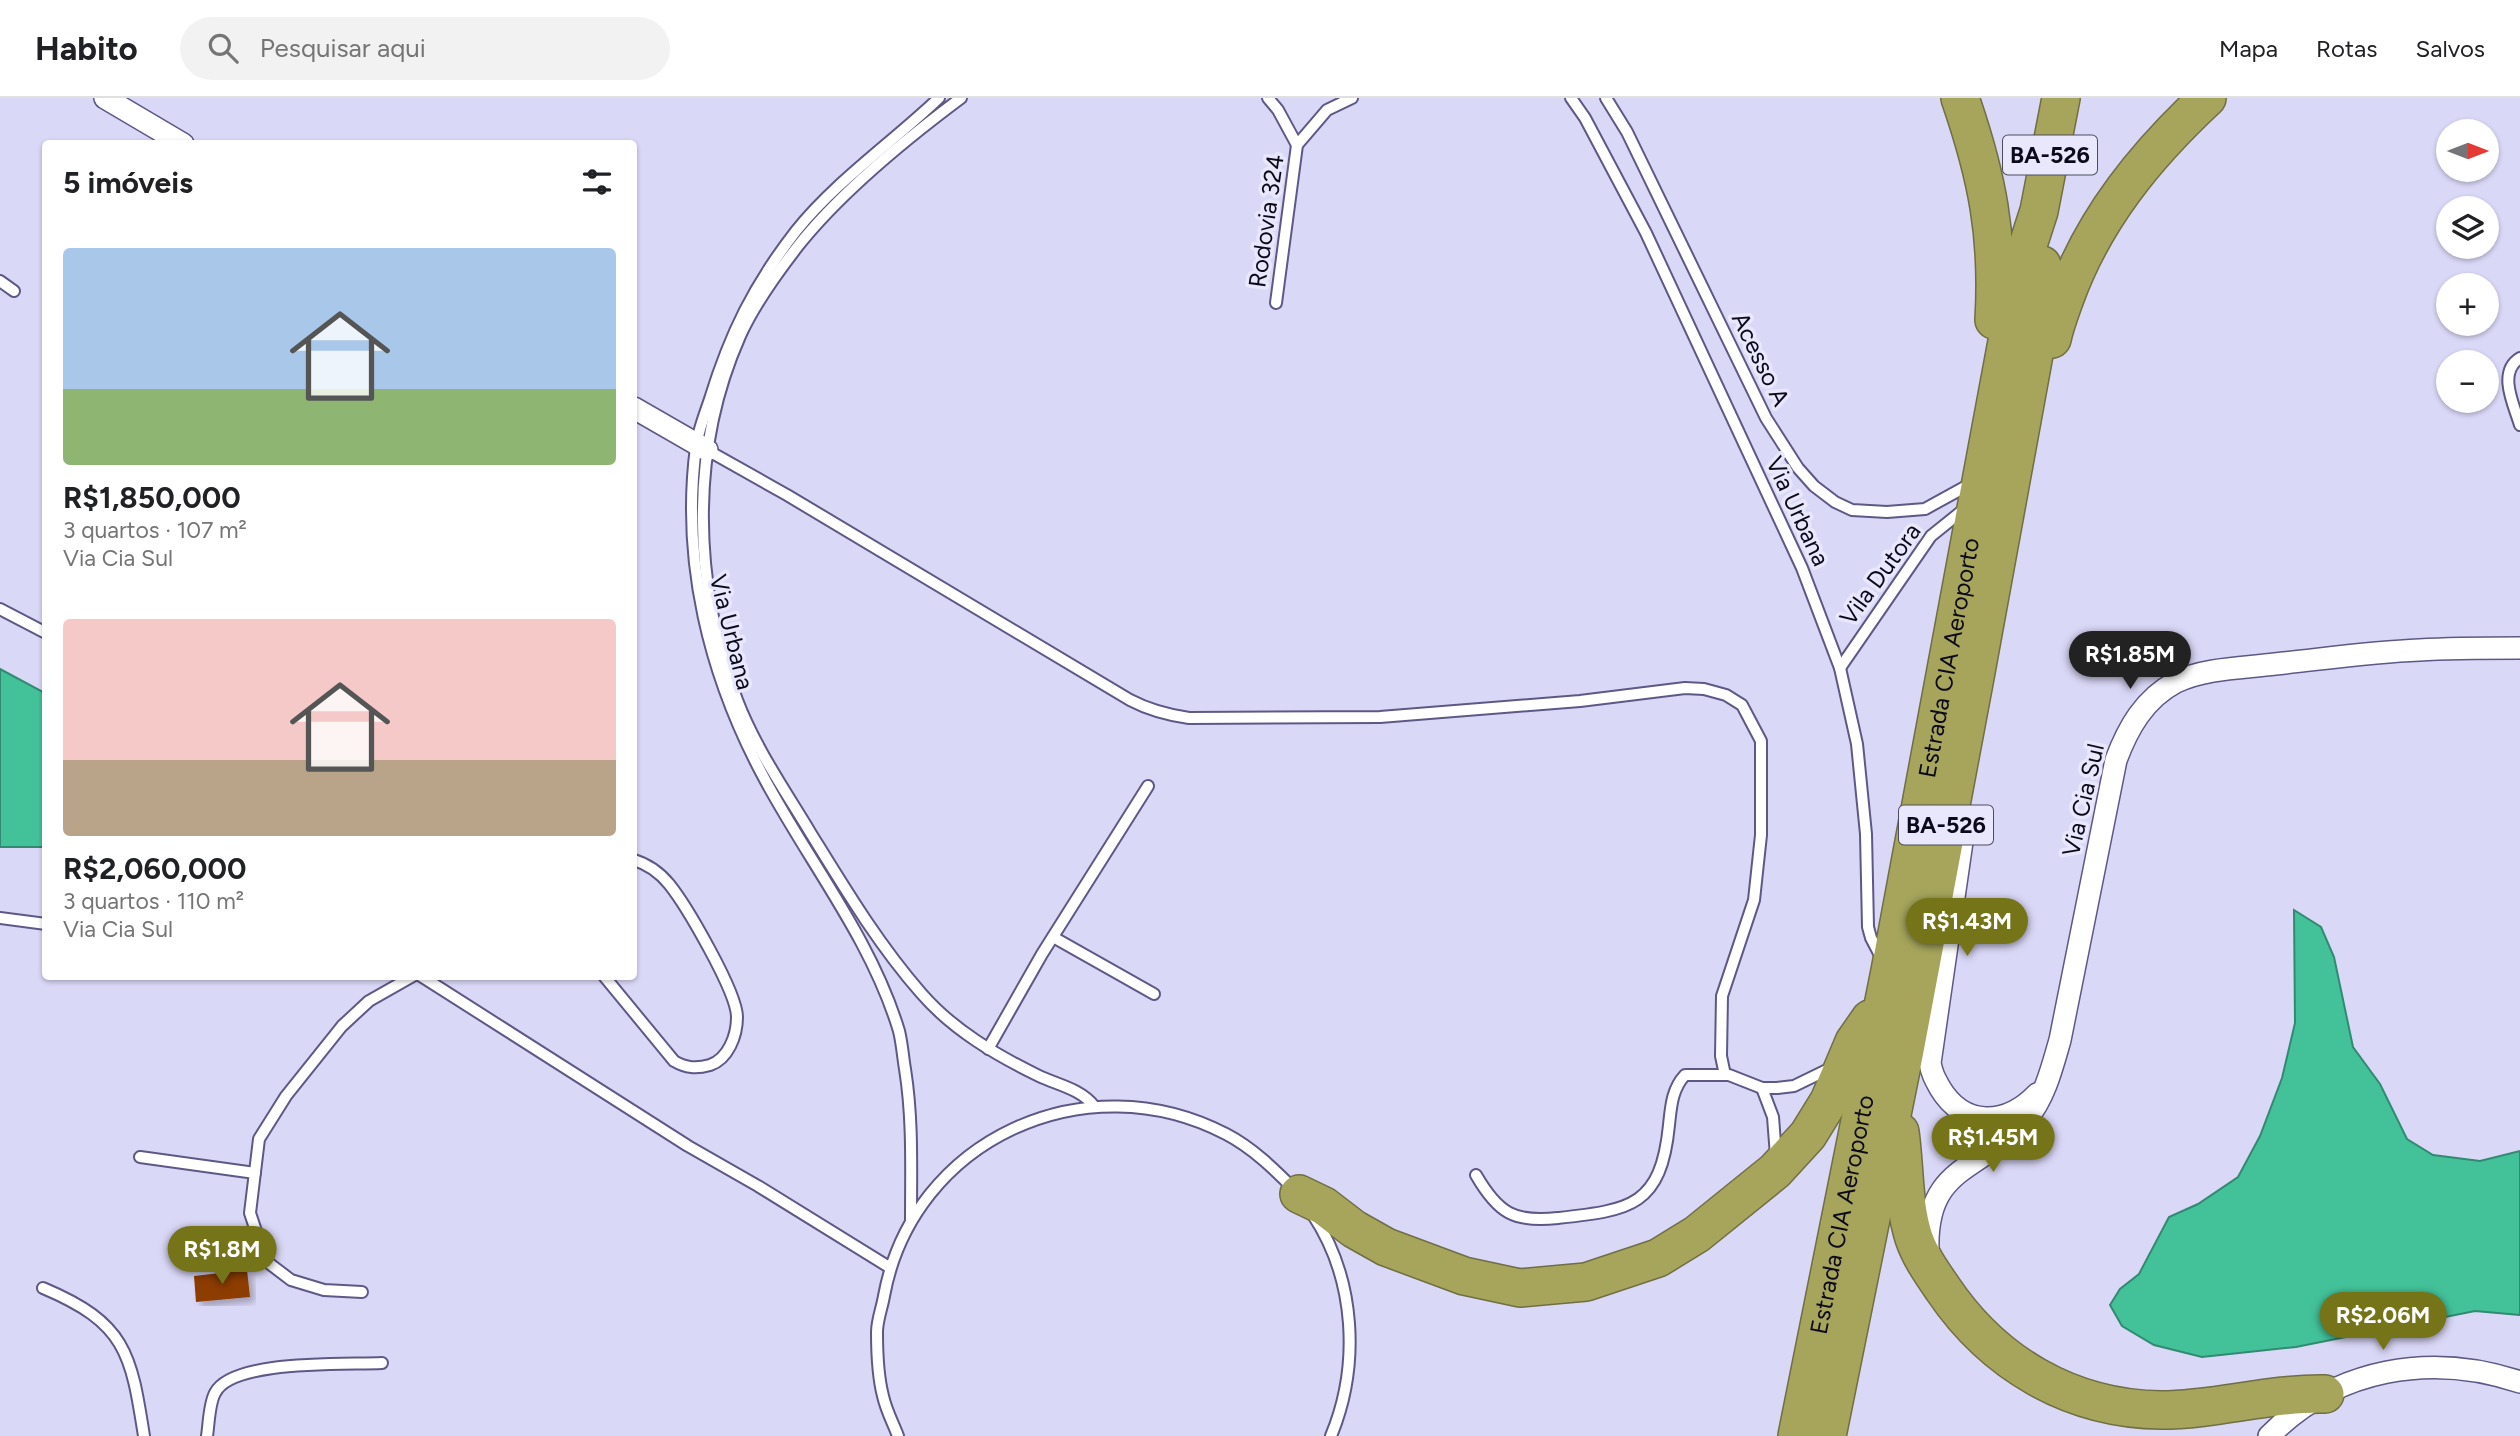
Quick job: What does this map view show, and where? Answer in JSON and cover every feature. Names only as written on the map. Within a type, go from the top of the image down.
[{"type":"highway","points":[[1960,98],[1983,169],[1992,214],[1997,279],[1994,328],[1964,499],[1966,566]]},
{"type":"highway","name":"Estrada CIA Aeroporto","points":[[1797,1436],[1886,986],[2014,304],[2039,211],[2061,98]]},
{"type":"highway","points":[[1975,677],[2005,600],[2054,330],[2071,282],[2102,220],[2128,183],[2156,149],[2207,98]]},
{"type":"highway","name":"Estrada CIA Aeroporto","points":[[1827,1436],[1895,1096],[2035,349],[2042,283],[2039,211]]},
{"type":"highway","points":[[1299,1194],[1324,1206],[1354,1229],[1386,1247],[1464,1276],[1520,1288],[1586,1282],[1658,1258],[1697,1234],[1775,1171],[1808,1135],[1829,1101],[1854,1042],[1886,986]]},
{"type":"highway","points":[[1895,1096],[1914,1239],[1956,1308],[2002,1354],[2033,1376],[2080,1397],[2108,1405],[2158,1410],[2197,1409],[2295,1394],[2325,1394]]},
{"type":"street","points":[[105,98],[176,140]]},
{"type":"street","points":[[637,410],[701,447]]},
{"type":"street","name":"Via Cia Sul","points":[[1928,1266],[1930,1212],[1937,1195],[1962,1169],[2025,1121],[2048,1083],[2060,1040],[2116,760],[2126,734],[2152,698],[2177,682],[2234,669],[2419,650],[2519,644]]},
{"type":"street","points":[[1961,747],[1966,815],[1930,1063],[1932,1074],[1948,1101],[1964,1112],[1983,1119],[2001,1118],[2020,1108],[2048,1083]]},
{"type":"street","points":[[2269,1436],[2284,1420],[2325,1394],[2363,1378],[2403,1369],[2444,1366],[2485,1371],[2520,1382]]},
{"type":"street","points":[[2485,1371],[2520,1367]]},
{"type":"lane","name":"Via Urbana","points":[[911,1220],[910,1102],[899,1033],[872,960],[762,775],[726,699],[695,578],[691,535],[701,447],[722,362],[742,313],[762,277],[797,230],[820,205],[939,98]]},
{"type":"lane","name":"Via Urbana","points":[[961,98],[827,213],[779,272],[740,335],[709,433],[701,447],[705,579],[720,648],[738,701],[767,762],[861,913],[922,994],[951,1022],[988,1049],[1085,1096],[1094,1106]]},
{"type":"lane","points":[[1268,98],[1278,110],[1297,145],[1326,110],[1352,98]]},
{"type":"lane","name":"Via Urbana","points":[[1571,98],[1585,118],[1646,233],[1802,568],[1840,668],[1857,744],[1866,834],[1868,927],[1886,986]]},
{"type":"lane","name":"Acesso A","points":[[1605,98],[1627,132],[1766,418],[1806,477],[1835,502],[1852,510],[1871,512],[1925,509],[1964,499]]},
{"type":"lane","name":"Rodovia 324","points":[[1276,303],[1297,145]]},
{"type":"lane","points":[[0,281],[14,291]]},
{"type":"lane","points":[[2520,358],[2512,362],[2508,372],[2508,385],[2520,425]]},
{"type":"lane","points":[[701,447],[799,502],[1130,700],[1147,709],[1170,715],[1189,719],[1380,716],[1580,701],[1685,688],[1704,689],[1726,695],[1742,705],[1761,741],[1761,835],[1755,900],[1722,996],[1721,1056],[1725,1075]]},
{"type":"lane","name":"Vila Dutora","points":[[1840,668],[1931,536],[1964,499]]},
{"type":"lane","points":[[0,609],[42,631]]},
{"type":"lane","points":[[988,1049],[1053,937],[1148,786]]},
{"type":"lane","points":[[607,980],[674,1061],[684,1067],[701,1068],[719,1062],[733,1042],[737,1015],[726,979],[668,883],[645,863],[637,861]]},
{"type":"lane","points":[[0,918],[42,923]]},
{"type":"lane","points":[[1053,937],[1154,994]]},
{"type":"lane","points":[[362,1292],[324,1290],[290,1280],[266,1261],[250,1213],[259,1139],[293,1086],[342,1027],[369,1001],[406,980]]},
{"type":"lane","points":[[427,980],[688,1146],[758,1186],[889,1268]]},
{"type":"lane","points":[[1476,1175],[1488,1197],[1513,1216],[1539,1220],[1599,1213],[1630,1205],[1644,1195],[1658,1174],[1668,1136],[1676,1085],[1685,1075],[1725,1075],[1762,1088],[1794,1086],[1845,1062]]},
{"type":"lane","points":[[1762,1088],[1773,1117],[1777,1146],[1775,1171]]},
{"type":"lane","points":[[898,1436],[883,1396],[877,1331],[889,1268],[911,1220],[937,1184],[970,1154],[1008,1130],[1049,1114],[1094,1106],[1140,1106],[1185,1116],[1228,1134],[1266,1161],[1299,1194],[1326,1238],[1347,1300],[1351,1339],[1348,1379],[1339,1417],[1331,1436]]},
{"type":"lane","points":[[140,1157],[255,1174]]},
{"type":"lane","points":[[43,1288],[63,1296],[99,1318],[113,1331],[126,1351],[135,1379],[144,1436]]},
{"type":"lane","points":[[207,1436],[214,1394],[224,1381],[270,1367],[382,1363]]},
{"type":"shaded area","points":[[0,669],[42,691],[42,847],[0,847]]},
{"type":"shaded area","points":[[2294,910],[2321,927],[2334,957],[2353,1047],[2380,1084],[2407,1139],[2433,1155],[2480,1161],[2520,1151],[2520,1315],[2475,1311],[2296,1347],[2202,1357],[2154,1345],[2122,1326],[2110,1305],[2120,1289],[2139,1274],[2169,1217],[2198,1204],[2238,1177],[2260,1136],[2282,1078],[2295,1023]]},
{"type":"building","points":[[247,1270],[250,1297],[196,1302],[194,1276]]}]
